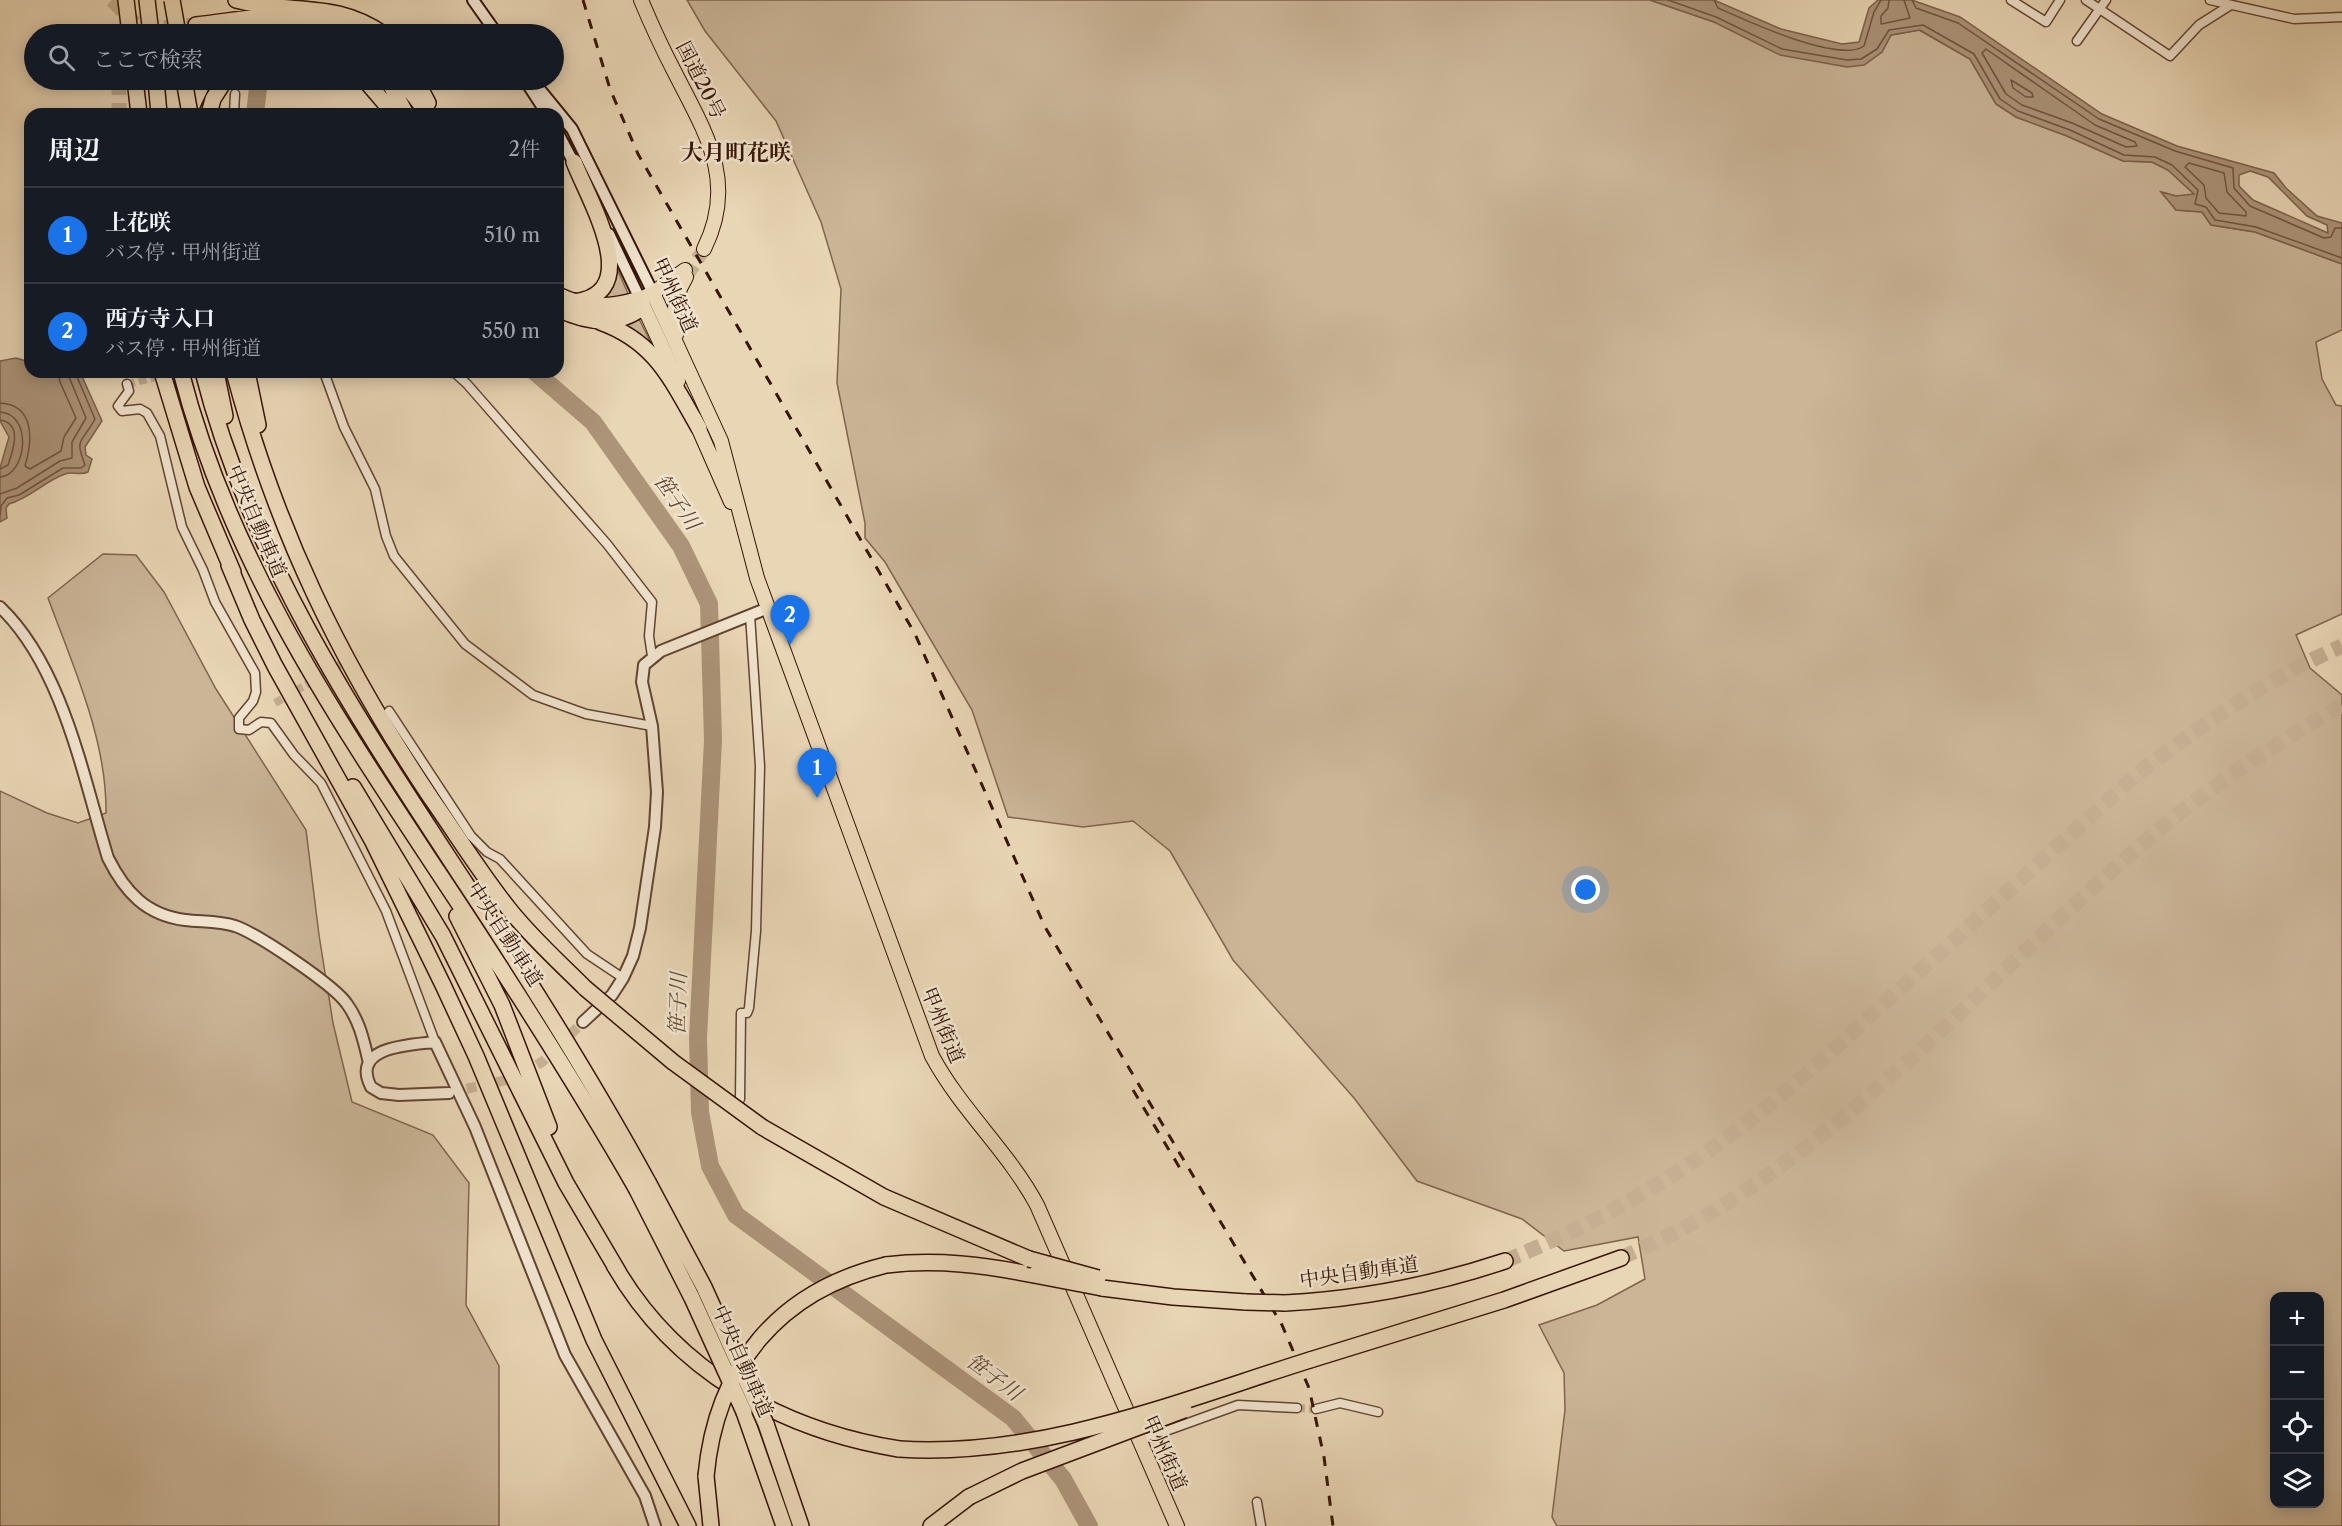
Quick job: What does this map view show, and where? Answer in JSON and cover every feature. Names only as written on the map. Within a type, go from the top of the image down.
[{"type":"highway","points":[[126,0],[129,24]]},
{"type":"highway","points":[[147,0],[150,24]]},
{"type":"highway","points":[[172,0],[176,24]]},
{"type":"highway","points":[[236,0],[298,14],[335,17],[348,24]]},
{"type":"highway","name":"国道20号","points":[[641,0],[711,145],[717,168],[718,203],[713,229],[704,249]]},
{"type":"highway","points":[[202,24],[298,14],[339,5],[366,18],[372,24]]},
{"type":"highway","points":[[272,24],[298,14]]},
{"type":"highway","points":[[298,14],[315,24]]},
{"type":"highway","points":[[136,90],[138,108]]},
{"type":"highway","points":[[157,90],[158,108]]},
{"type":"highway","points":[[185,90],[188,108]]},
{"type":"highway","points":[[192,108],[200,90]]},
{"type":"highway","points":[[211,108],[219,90]]},
{"type":"highway","points":[[374,90],[391,108]]},
{"type":"highway","points":[[379,90],[392,108]]},
{"type":"highway","points":[[393,90],[403,108]]},
{"type":"highway","points":[[410,90],[423,108]]},
{"type":"highway","points":[[421,90],[430,108]]},
{"type":"highway","points":[[565,298],[584,301],[600,293],[606,285],[611,266],[605,238],[574,162]]},
{"type":"highway","points":[[600,322],[630,316],[645,300],[686,274],[679,289],[674,310],[679,350]]},
{"type":"highway","points":[[565,298],[609,307],[645,300]]},
{"type":"highway","name":"甲州街道","points":[[645,300],[679,350],[721,441],[747,543],[768,608],[932,1056],[953,1092],[1013,1163],[1033,1196],[1177,1526]]},
{"type":"highway","name":"甲州街道","points":[[645,300],[747,543]]},
{"type":"highway","points":[[564,311],[626,333],[651,351],[663,365],[699,428]]},
{"type":"highway","points":[[164,378],[197,487],[256,630],[372,840],[443,985],[476,1056],[594,1340],[688,1526]]},
{"type":"highway","name":"中央自動車道","points":[[183,378],[201,441],[243,546],[292,643],[357,752],[520,995],[642,1185],[709,1297],[766,1424],[801,1526]]},
{"type":"highway","name":"中央自動車道","points":[[205,378],[241,489],[261,540],[291,599],[341,689],[537,994],[642,1185],[744,1412],[784,1526]]},
{"type":"highway","points":[[217,378],[233,446],[246,487],[291,599]]},
{"type":"highway","points":[[236,378],[279,514],[317,604],[388,730],[486,879],[538,943],[585,988],[673,1062],[762,1127],[884,1197],[1029,1259],[1100,1283]]},
{"type":"highway","points":[[248,378],[269,464],[317,604]]},
{"type":"highway","points":[[229,566],[254,617],[307,712],[409,876],[443,936],[566,1183],[619,1273],[665,1333],[692,1358],[744,1396],[771,1412],[831,1435],[899,1449],[962,1450],[1043,1439],[1151,1410],[1352,1348],[1504,1300],[1621,1258]]},
{"type":"highway","points":[[357,752],[448,901],[479,957],[502,1005],[570,1179],[619,1273]]},
{"type":"highway","points":[[711,1526],[706,1476],[709,1449],[723,1398],[747,1355],[761,1336],[797,1303],[817,1290],[840,1279],[886,1265],[932,1261],[990,1266],[1034,1275],[1100,1283]]},
{"type":"highway","name":"中央自動車道","points":[[1100,1283],[1215,1300],[1285,1303],[1368,1296],[1411,1288],[1505,1261]]},
{"type":"highway","points":[[931,1526],[969,1497],[1022,1471],[1310,1361]]},
{"type":"street","points":[[474,0],[490,24]]},
{"type":"street","points":[[2011,0],[2046,22],[2060,0]]},
{"type":"street","points":[[2086,0],[2170,56],[2199,25],[2229,6]]},
{"type":"street","points":[[2077,41],[2106,0]]},
{"type":"street","points":[[2210,0],[2294,19],[2342,17]]},
{"type":"street","points":[[531,90],[543,108]]},
{"type":"street","name":"甲州街道","points":[[540,90],[555,108]]},
{"type":"street","points":[[234,108],[235,94]]},
{"type":"street","name":"甲州街道","points":[[564,119],[572,129],[645,300]]},
{"type":"street","name":"甲州街道","points":[[564,144],[645,300]]},
{"type":"street","points":[[326,378],[344,427],[375,489],[386,536],[394,556],[465,644],[533,695],[586,714],[652,726]]},
{"type":"street","points":[[460,378],[607,544],[652,602],[650,636],[657,654]]},
{"type":"street","points":[[127,384],[129,391],[118,406],[122,411],[140,409],[147,413],[157,431],[164,447],[182,527],[198,557],[215,602],[255,673],[256,692],[253,701],[240,718],[239,729],[249,730],[261,722],[271,723],[294,755],[321,783],[386,911],[435,1042],[475,1127],[564,1355],[645,1496],[656,1526]]},
{"type":"street","points":[[0,608],[30,641],[47,671],[108,858],[120,882],[138,902],[159,915],[234,926],[267,941],[346,1002],[362,1030],[369,1063],[366,1077],[371,1087],[381,1093],[449,1093]]},
{"type":"street","points":[[582,1022],[612,995],[623,978],[633,956],[639,928],[655,827],[657,792],[652,726],[642,674],[644,665],[657,654],[768,608]]},
{"type":"street","points":[[740,1099],[741,1013],[747,1013],[749,1008],[756,931],[760,766],[750,615]]},
{"type":"street","points":[[389,711],[471,836],[487,852],[500,859],[587,954],[623,978]]},
{"type":"street","points":[[369,1063],[379,1052],[393,1047],[435,1042]]},
{"type":"street","points":[[1316,1409],[1340,1403],[1378,1412]]},
{"type":"street","points":[[1138,1441],[1238,1405],[1297,1408]]},
{"type":"street","points":[[1257,1502],[1260,1526]]},
{"type":"shaded area","points":[[687,0],[1650,0],[1714,22],[1864,65],[1882,52],[1891,35],[1919,30],[1970,59],[1996,104],[2016,117],[2067,136],[2123,161],[2152,162],[2168,170],[2195,195],[2176,196],[2162,192],[2176,210],[2202,212],[2211,225],[2255,232],[2342,264],[2342,330],[2316,342],[2322,379],[2336,405],[2342,406],[2342,614],[2296,635],[2310,668],[2342,695],[2342,1526],[1557,1526],[1552,1517],[1565,1410],[1564,1373],[1539,1325],[1597,1305],[1645,1279],[1638,1237],[1564,1251],[1522,1219],[1417,1181],[1354,1098],[1233,960],[1170,851],[1133,821],[1083,827],[1008,817],[972,710],[885,562],[865,538],[865,523],[837,383],[841,289],[821,222],[776,121],[705,31]]},
{"type":"shaded area","points":[[618,271],[630,298],[596,302],[610,290]]},
{"type":"shaded area","points":[[638,317],[652,345],[624,325]]},
{"type":"shaded area","points":[[103,554],[136,555],[164,592],[216,689],[306,830],[333,1023],[352,1102],[433,1135],[469,1183],[466,1305],[499,1366],[499,1526],[0,1526],[0,791],[47,813],[78,823],[106,813],[105,786],[95,731],[78,677],[48,598]]},
{"type":"water","points":[[1650,0],[1714,0],[1781,29],[1842,44],[1859,42],[1869,8],[1878,0],[1912,0],[1960,17],[2102,114],[2177,146],[2274,173],[2286,188],[2317,216],[2342,223],[2342,264],[2255,232],[2211,225],[2202,212],[2176,210],[2161,192],[2176,196],[2194,194],[2168,170],[2152,162],[2123,161],[2067,136],[2016,117],[1996,104],[1970,59],[1920,30],[1891,35],[1882,52],[1864,65],[1847,67],[1780,55],[1714,22]],"holes":[[[2250,171],[2268,177],[2307,216],[2327,225],[2328,233],[2253,200],[2239,186],[2239,175]]]},
{"type":"water","points":[[16,358],[24,360],[24,378],[83,378],[102,421],[85,447],[86,455],[92,459],[88,472],[65,474],[9,504],[6,508],[7,518],[0,522],[0,468],[9,437],[0,421],[0,361]]},
{"type":"waterway","name":"笹子川","points":[[256,108],[258,90]]},
{"type":"waterway","name":"笹子川","points":[[542,378],[593,422],[681,546],[709,604],[713,740],[698,1038],[700,1112],[710,1166],[736,1215],[1013,1418],[1063,1479],[1089,1526]]},
{"type":"tunnel","points":[[112,0],[135,23]]},
{"type":"tunnel","points":[[119,90],[119,108]]},
{"type":"tunnel","points":[[686,277],[704,249]]},
{"type":"tunnel","points":[[127,384],[152,378]]},
{"type":"tunnel","points":[[1505,1261],[1591,1222],[1670,1177],[1707,1152],[1816,1065],[2136,775],[2235,704],[2287,673],[2342,646]]},
{"type":"tunnel","points":[[275,703],[358,654]]},
{"type":"tunnel","points":[[1621,1258],[1698,1220],[1784,1164],[1897,1071],[2058,920],[2167,823],[2252,761],[2342,705]]},
{"type":"tunnel","points":[[452,1092],[511,1079],[542,1062],[583,1022]]},
{"type":"tunnel","points":[[1297,1408],[1316,1409]]},
{"type":"railway","points":[[583,0],[610,89],[638,154],[915,634],[1045,927],[1282,1325],[1309,1388],[1324,1457],[1333,1526]]},
{"type":"railway","points":[[1133,1090],[1184,1175]]},
{"type":"place","name":"西方寺入口","points":[[790,645]]},
{"type":"place","name":"上花咲","points":[[817,798]]},
{"type":"district","name":"大月町花咲","points":[[736,152]]}]
